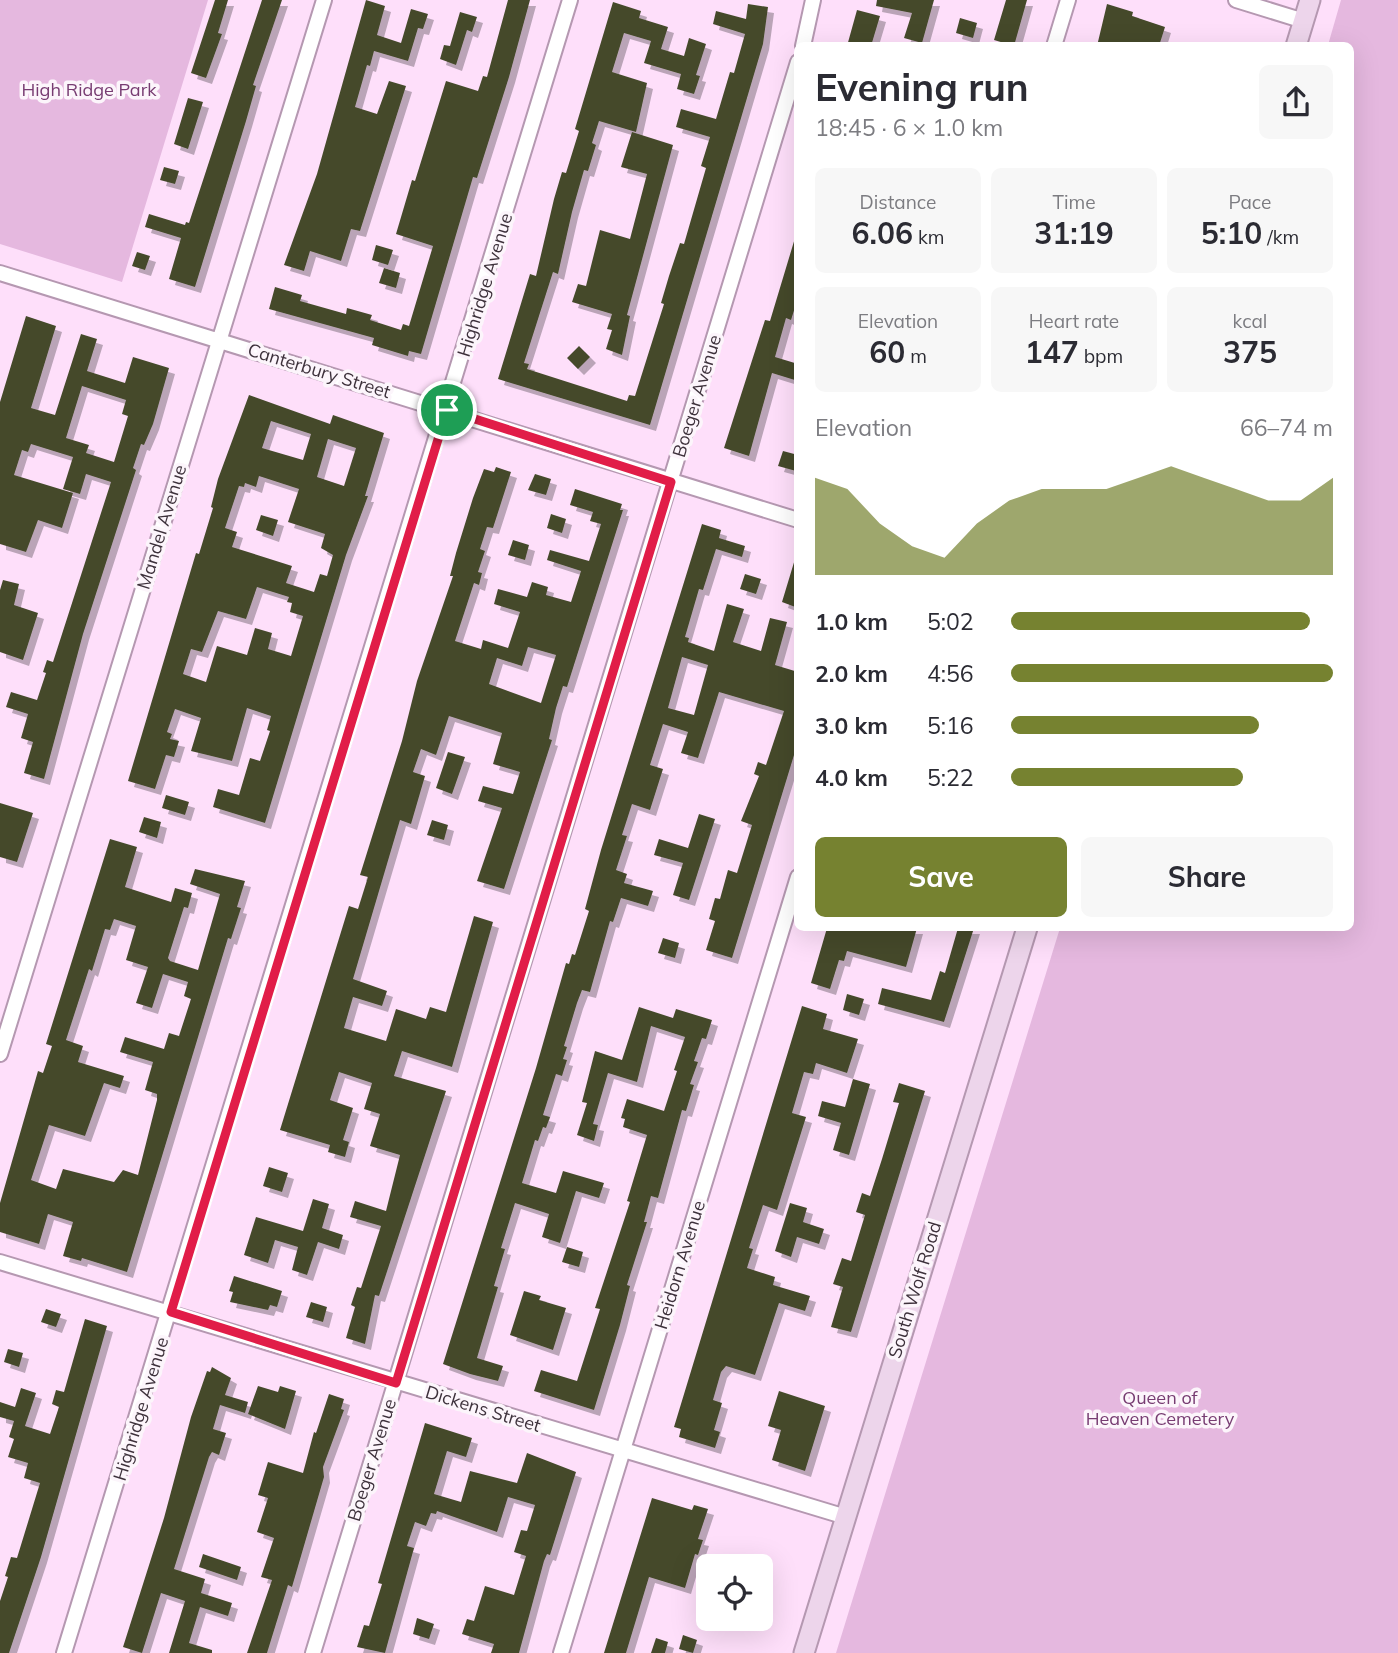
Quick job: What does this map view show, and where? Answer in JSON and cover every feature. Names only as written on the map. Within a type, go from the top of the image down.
[{"type":"main road","points":[[1297,42],[1310,0]]},
{"type":"main road","name":"South Wolf Road","points":[[804,1653],[1026,931]]},
{"type":"street","name":"Mandel Avenue","points":[[0,1054],[324,0]]},
{"type":"street","name":"Highridge Avenue","points":[[64,1653],[171,1312],[570,0]]},
{"type":"street","points":[[804,42],[813,0]]},
{"type":"street","points":[[1055,42],[1068,0]]},
{"type":"street","points":[[1236,0],[1304,21]]},
{"type":"street","name":"Boeger Avenue","points":[[313,1653],[794,75]]},
{"type":"street","name":"Canterbury Street","points":[[0,274],[794,519]]},
{"type":"street","name":"Heidorn Avenue","points":[[561,1653],[794,890]]},
{"type":"street","name":"Dickens Street","points":[[0,1262],[846,1517]]},
{"type":"green space","name":"High Ridge Park","points":[[0,0],[208,0],[122,282],[0,244]]},
{"type":"green space","name":"Queen of Heaven Cemetery","points":[[1341,0],[1398,0],[1398,1653],[836,1653],[1059,931],[1354,931],[1354,42],[1329,42]]},
{"type":"building","points":[[215,0],[228,0],[218,33],[222,34],[206,78],[191,73]]},
{"type":"building","points":[[262,0],[282,0],[253,85],[256,86],[246,121],[195,287],[169,279],[181,238],[145,227],[149,214],[185,225],[186,222],[189,223]]},
{"type":"building","points":[[366,0],[385,6],[377,35],[401,43],[411,9],[428,14],[423,29],[418,28],[408,61],[374,51],[370,66],[367,65],[355,107],[377,114],[389,81],[406,86],[360,231],[351,229],[341,261],[310,251],[304,271],[284,265],[317,174]]},
{"type":"building","points":[[508,0],[530,0],[509,77],[477,178],[473,177],[421,354],[409,351],[408,356],[372,345],[374,338],[269,309],[275,287],[302,295],[300,301],[346,314],[347,308],[372,315],[370,320],[401,330],[403,324],[409,326],[433,246],[396,234],[412,180],[415,181],[446,81],[478,91],[483,76],[487,77]]},
{"type":"building","points":[[877,0],[934,0],[922,42],[904,38],[912,13],[876,6]]},
{"type":"building","points":[[1006,0],[1027,0],[1015,42],[994,40]]},
{"type":"building","points":[[613,2],[641,11],[639,18],[668,27],[661,49],[684,56],[689,38],[706,44],[696,75],[700,76],[694,94],[677,89],[681,74],[644,63],[651,41],[624,33],[612,72],[647,83],[636,132],[599,121],[592,143],[596,145],[588,171],[584,170],[558,274],[553,272],[524,363],[529,364],[527,369],[627,401],[629,395],[635,396],[664,304],[661,303],[669,276],[680,243],[684,244],[706,168],[701,166],[710,137],[676,127],[681,109],[716,119],[730,72],[734,73],[745,34],[713,24],[716,11],[746,19],[748,4],[768,7],[763,44],[650,425],[498,379],[530,274],[536,276],[554,199],[562,172],[566,173],[579,131],[575,129]]},
{"type":"building","points":[[1107,4],[1133,12],[1132,16],[1165,27],[1160,42],[1098,42]]},
{"type":"building","points":[[857,10],[880,16],[872,42],[848,42]]},
{"type":"building","points":[[460,12],[477,17],[472,32],[467,30],[456,65],[440,59],[444,45],[450,46]]},
{"type":"building","points":[[960,18],[977,23],[973,38],[956,33]]},
{"type":"building","points":[[188,98],[203,102],[188,149],[174,144]]},
{"type":"building","points":[[632,132],[673,145],[627,315],[630,316],[622,355],[606,349],[612,330],[607,329],[612,314],[572,302],[578,284],[586,286],[600,230],[630,239],[647,174],[621,167]]},
{"type":"building","points":[[164,167],[179,171],[175,184],[160,180]]},
{"type":"building","points":[[794,241],[794,311],[791,320],[786,318],[775,357],[794,363],[794,380],[772,373],[749,456],[724,448],[765,320],[770,321]]},
{"type":"building","points":[[376,245],[393,250],[388,265],[372,260]]},
{"type":"building","points":[[137,252],[150,256],[145,270],[132,266]]},
{"type":"building","points":[[384,268],[400,273],[396,288],[379,283]]},
{"type":"building","points":[[26,316],[56,326],[31,408],[55,415],[81,334],[97,339],[87,371],[125,383],[133,357],[169,368],[153,424],[144,445],[141,444],[133,468],[136,470],[83,634],[44,779],[24,773],[33,742],[21,738],[28,714],[6,707],[11,692],[37,700],[46,673],[43,672],[47,660],[53,662],[111,482],[86,474],[80,494],[63,489],[73,457],[31,444],[28,452],[22,450],[14,475],[73,493],[62,528],[38,520],[26,552],[0,544],[0,402]],"holes":[[[82,386],[126,400],[122,414],[128,416],[114,462],[86,453],[89,445],[66,438]]]},
{"type":"building","points":[[579,346],[590,357],[578,369],[567,358]]},
{"type":"building","points":[[249,395],[330,424],[333,415],[384,433],[365,496],[368,496],[346,555],[265,823],[213,807],[218,789],[239,795],[250,758],[260,761],[270,731],[267,730],[271,716],[247,708],[232,761],[191,751],[201,718],[175,709],[167,732],[172,734],[170,739],[179,741],[174,757],[166,755],[155,789],[128,781],[196,553],[199,554],[213,508],[211,507],[218,479]],"holes":[[[271,421],[311,434],[303,460],[262,448]],[[328,439],[356,448],[344,486],[317,477]],[[259,476],[299,489],[288,522],[325,534],[321,548],[333,555],[327,576],[320,574],[314,592],[286,583],[292,566],[232,547],[237,532],[225,528],[239,486],[244,487],[245,483],[256,487]],[[257,587],[289,597],[287,602],[292,603],[290,612],[303,616],[291,656],[268,649],[272,633],[255,628],[247,655],[217,646],[206,682],[183,674],[191,649],[202,652],[218,611],[246,619]]]},
{"type":"building","points":[[783,451],[794,454],[794,470],[778,466]]},
{"type":"building","points":[[496,467],[511,472],[493,528],[487,527],[480,549],[485,551],[478,572],[482,573],[479,585],[474,583],[455,641],[481,649],[483,640],[508,648],[520,612],[494,604],[498,589],[527,597],[532,582],[548,587],[546,595],[571,602],[581,571],[547,560],[550,550],[589,561],[601,524],[590,521],[593,512],[570,505],[575,489],[622,504],[620,510],[623,510],[567,687],[563,686],[556,708],[549,739],[552,740],[504,889],[477,881],[502,808],[478,801],[483,786],[513,794],[520,772],[493,764],[502,733],[449,716],[436,755],[421,749],[413,772],[425,776],[411,824],[400,820],[353,979],[387,991],[382,1006],[353,997],[344,1028],[386,1041],[396,1009],[426,1019],[430,1007],[446,1012],[474,916],[493,922],[452,1067],[402,1051],[394,1076],[446,1091],[379,1296],[375,1295],[365,1344],[346,1338],[355,1307],[351,1305],[357,1287],[361,1288],[381,1226],[350,1217],[355,1201],[386,1211],[400,1155],[370,1146],[380,1114],[364,1109],[372,1083],[339,1072],[330,1100],[353,1108],[343,1140],[349,1142],[345,1157],[328,1152],[330,1145],[280,1130],[349,906],[358,909],[368,877],[360,875],[402,741],[417,681],[453,576],[450,576],[473,498],[484,469],[494,472]],"holes":[[[528,647],[556,655],[541,703],[489,684],[497,658],[522,666]]]},
{"type":"building","points":[[535,474],[551,479],[546,495],[528,490]]},
{"type":"building","points":[[551,514],[566,519],[562,533],[547,528]]},
{"type":"building","points":[[261,515],[278,520],[273,536],[256,530]]},
{"type":"building","points":[[702,524],[721,530],[719,538],[745,546],[742,557],[716,549],[703,590],[699,589],[685,637],[689,638],[688,642],[714,651],[727,604],[744,609],[733,642],[761,651],[770,618],[787,622],[775,665],[794,671],[794,755],[732,958],[706,950],[715,921],[709,919],[715,898],[720,899],[728,870],[737,873],[752,825],[741,821],[759,776],[754,774],[758,762],[766,765],[784,711],[719,692],[698,758],[681,753],[688,732],[663,724],[650,765],[663,769],[650,810],[632,804],[622,835],[627,836],[616,870],[627,874],[624,883],[653,891],[648,906],[621,898],[613,922],[610,921],[590,992],[582,990],[577,1003],[564,1046],[567,1047],[563,1059],[567,1060],[562,1076],[556,1074],[543,1115],[550,1117],[538,1141],[535,1140],[522,1183],[556,1193],[563,1171],[604,1183],[599,1198],[576,1191],[560,1243],[542,1237],[549,1214],[515,1203],[501,1248],[505,1249],[494,1286],[498,1287],[477,1358],[503,1366],[498,1381],[443,1364],[536,1068],[566,963],[569,964],[572,954],[575,955],[589,911],[585,909]],"holes":[[[682,657],[708,665],[694,715],[668,708]]]},
{"type":"building","points":[[513,540],[529,545],[525,560],[508,555]]},
{"type":"building","points":[[794,562],[794,606],[782,602]]},
{"type":"building","points":[[745,574],[761,579],[756,594],[740,589]]},
{"type":"building","points":[[3,580],[19,584],[14,605],[38,613],[23,660],[0,652],[0,590]]},
{"type":"building","points":[[448,752],[465,757],[452,794],[436,788]]},
{"type":"building","points":[[166,795],[189,802],[185,815],[162,808]]},
{"type":"building","points":[[0,803],[33,813],[17,862],[0,857]]},
{"type":"building","points":[[699,814],[715,819],[689,900],[673,895],[683,863],[654,855],[659,839],[688,848]]},
{"type":"building","points":[[144,817],[161,822],[157,838],[139,832]]},
{"type":"building","points":[[432,820],[448,825],[444,840],[427,835]]},
{"type":"building","points":[[110,839],[137,847],[125,887],[171,902],[175,888],[192,893],[188,908],[184,907],[168,958],[198,970],[220,894],[190,884],[195,869],[245,881],[237,907],[241,908],[231,939],[228,938],[127,1272],[82,1258],[81,1261],[63,1256],[73,1222],[48,1214],[39,1244],[0,1232],[0,1203],[38,1071],[43,1073],[52,1046],[46,1044]],"holes":[[[114,919],[136,926],[126,960],[148,967],[136,1003],[152,1008],[163,974],[188,982],[184,996],[191,999],[179,1036],[169,1033],[164,1049],[125,1037],[120,1052],[153,1062],[145,1090],[157,1094],[157,1100],[138,1175],[123,1170],[114,1182],[63,1169],[56,1189],[31,1180],[49,1125],[85,1136],[104,1083],[120,1088],[124,1076],[78,1062],[83,1046],[66,1040],[105,929],[110,930]]]},
{"type":"building","points":[[826,931],[916,931],[906,967],[847,951],[844,961],[839,960],[830,989],[811,983]]},
{"type":"building","points":[[957,931],[973,931],[944,1022],[878,1004],[882,988],[931,1000],[940,971],[945,973]]},
{"type":"building","points":[[663,938],[679,943],[675,958],[658,953]]},
{"type":"building","points":[[847,994],[864,999],[859,1015],[843,1010]]},
{"type":"building","points":[[802,1006],[827,1014],[823,1029],[858,1039],[847,1073],[816,1063],[813,1074],[804,1072],[792,1113],[806,1117],[777,1210],[763,1205],[749,1248],[753,1249],[747,1268],[775,1277],[773,1285],[810,1296],[805,1311],[779,1303],[755,1375],[726,1366],[721,1372],[713,1400],[722,1403],[714,1430],[720,1432],[715,1448],[679,1437],[681,1429],[674,1427]]},
{"type":"building","points":[[639,1007],[673,1018],[676,1009],[712,1020],[706,1039],[702,1038],[694,1061],[698,1062],[690,1084],[694,1085],[686,1111],[682,1110],[658,1198],[651,1196],[644,1222],[647,1222],[627,1285],[630,1286],[620,1325],[594,1410],[534,1391],[541,1370],[577,1381],[600,1309],[595,1308],[630,1202],[627,1201],[647,1135],[623,1127],[625,1119],[621,1118],[627,1099],[664,1111],[677,1071],[674,1070],[685,1037],[651,1026],[637,1082],[608,1073],[593,1124],[598,1125],[594,1141],[577,1135],[587,1103],[582,1102],[595,1051],[622,1060]]},
{"type":"building","points":[[853,1079],[870,1084],[849,1155],[833,1150],[841,1123],[818,1116],[822,1101],[845,1107]]},
{"type":"building","points":[[899,1083],[925,1091],[851,1332],[831,1327],[843,1287],[833,1284],[842,1258],[851,1261],[865,1215],[856,1212],[862,1193],[870,1196],[899,1103],[893,1102]]},
{"type":"building","points":[[269,1167],[288,1173],[282,1192],[263,1186]]},
{"type":"building","points":[[313,1199],[329,1204],[322,1228],[343,1235],[339,1249],[318,1242],[307,1275],[292,1270],[298,1247],[275,1240],[268,1263],[244,1255],[256,1217],[303,1231]]},
{"type":"building","points":[[790,1203],[807,1208],[803,1222],[824,1229],[819,1244],[797,1237],[791,1257],[775,1251]]},
{"type":"building","points":[[567,1247],[583,1252],[579,1267],[562,1262]]},
{"type":"building","points":[[234,1276],[282,1291],[277,1307],[270,1305],[268,1310],[230,1302],[233,1292],[229,1291]]},
{"type":"building","points":[[524,1291],[541,1296],[539,1300],[566,1308],[553,1350],[510,1335]]},
{"type":"building","points":[[311,1302],[327,1307],[323,1322],[306,1317]]},
{"type":"building","points":[[46,1309],[61,1314],[56,1327],[41,1322]]},
{"type":"building","points":[[85,1319],[107,1326],[41,1557],[9,1653],[0,1653],[0,1601],[8,1577],[5,1576],[11,1557],[17,1558],[40,1483],[24,1478],[28,1463],[8,1457],[14,1439],[9,1437],[14,1421],[0,1417],[0,1402],[15,1407],[21,1388],[36,1393],[25,1426],[50,1434],[59,1407],[52,1404],[56,1390],[64,1392]]},
{"type":"building","points":[[8,1349],[23,1353],[19,1367],[4,1362]]},
{"type":"building","points":[[212,1367],[231,1378],[225,1395],[248,1402],[245,1413],[220,1405],[213,1429],[226,1433],[219,1455],[212,1452],[209,1457],[174,1569],[205,1579],[201,1593],[232,1603],[228,1616],[200,1607],[189,1643],[212,1650],[212,1653],[169,1653],[185,1601],[161,1593],[142,1653],[123,1647],[164,1518],[191,1417],[207,1371],[210,1372]]},
{"type":"building","points":[[258,1386],[278,1392],[280,1386],[296,1391],[285,1429],[248,1414]]},
{"type":"building","points":[[779,1391],[825,1406],[805,1471],[772,1460],[781,1430],[768,1426]]},
{"type":"building","points":[[329,1394],[344,1399],[341,1409],[344,1410],[323,1467],[324,1477],[292,1587],[288,1585],[267,1653],[247,1653],[272,1580],[261,1577],[274,1538],[257,1532],[268,1498],[258,1495],[268,1462],[303,1473],[314,1432],[316,1433]]},
{"type":"building","points":[[425,1423],[472,1438],[466,1457],[447,1451],[434,1494],[461,1502],[470,1471],[517,1483],[527,1453],[576,1472],[550,1555],[547,1554],[544,1561],[519,1653],[491,1653],[494,1644],[462,1634],[467,1619],[474,1621],[485,1586],[514,1595],[526,1556],[514,1552],[521,1530],[527,1531],[535,1505],[508,1497],[497,1532],[437,1511],[436,1514],[431,1513],[426,1526],[415,1522],[407,1546],[414,1548],[385,1653],[357,1647],[364,1625],[369,1626],[382,1584],[378,1583]]},
{"type":"building","points":[[652,1498],[692,1510],[694,1505],[708,1509],[698,1539],[703,1540],[698,1554],[695,1554],[685,1588],[649,1577],[626,1653],[604,1653]]},
{"type":"building","points":[[203,1554],[241,1567],[237,1580],[199,1567]]},
{"type":"building","points":[[417,1618],[434,1624],[429,1639],[413,1634]]},
{"type":"building","points":[[683,1635],[697,1640],[693,1653],[679,1649]]},
{"type":"building","points":[[656,1638],[668,1642],[665,1653],[651,1653]]},
{"type":"route","points":[[447,410],[671,482],[396,1383],[171,1312],[447,410]]}]
